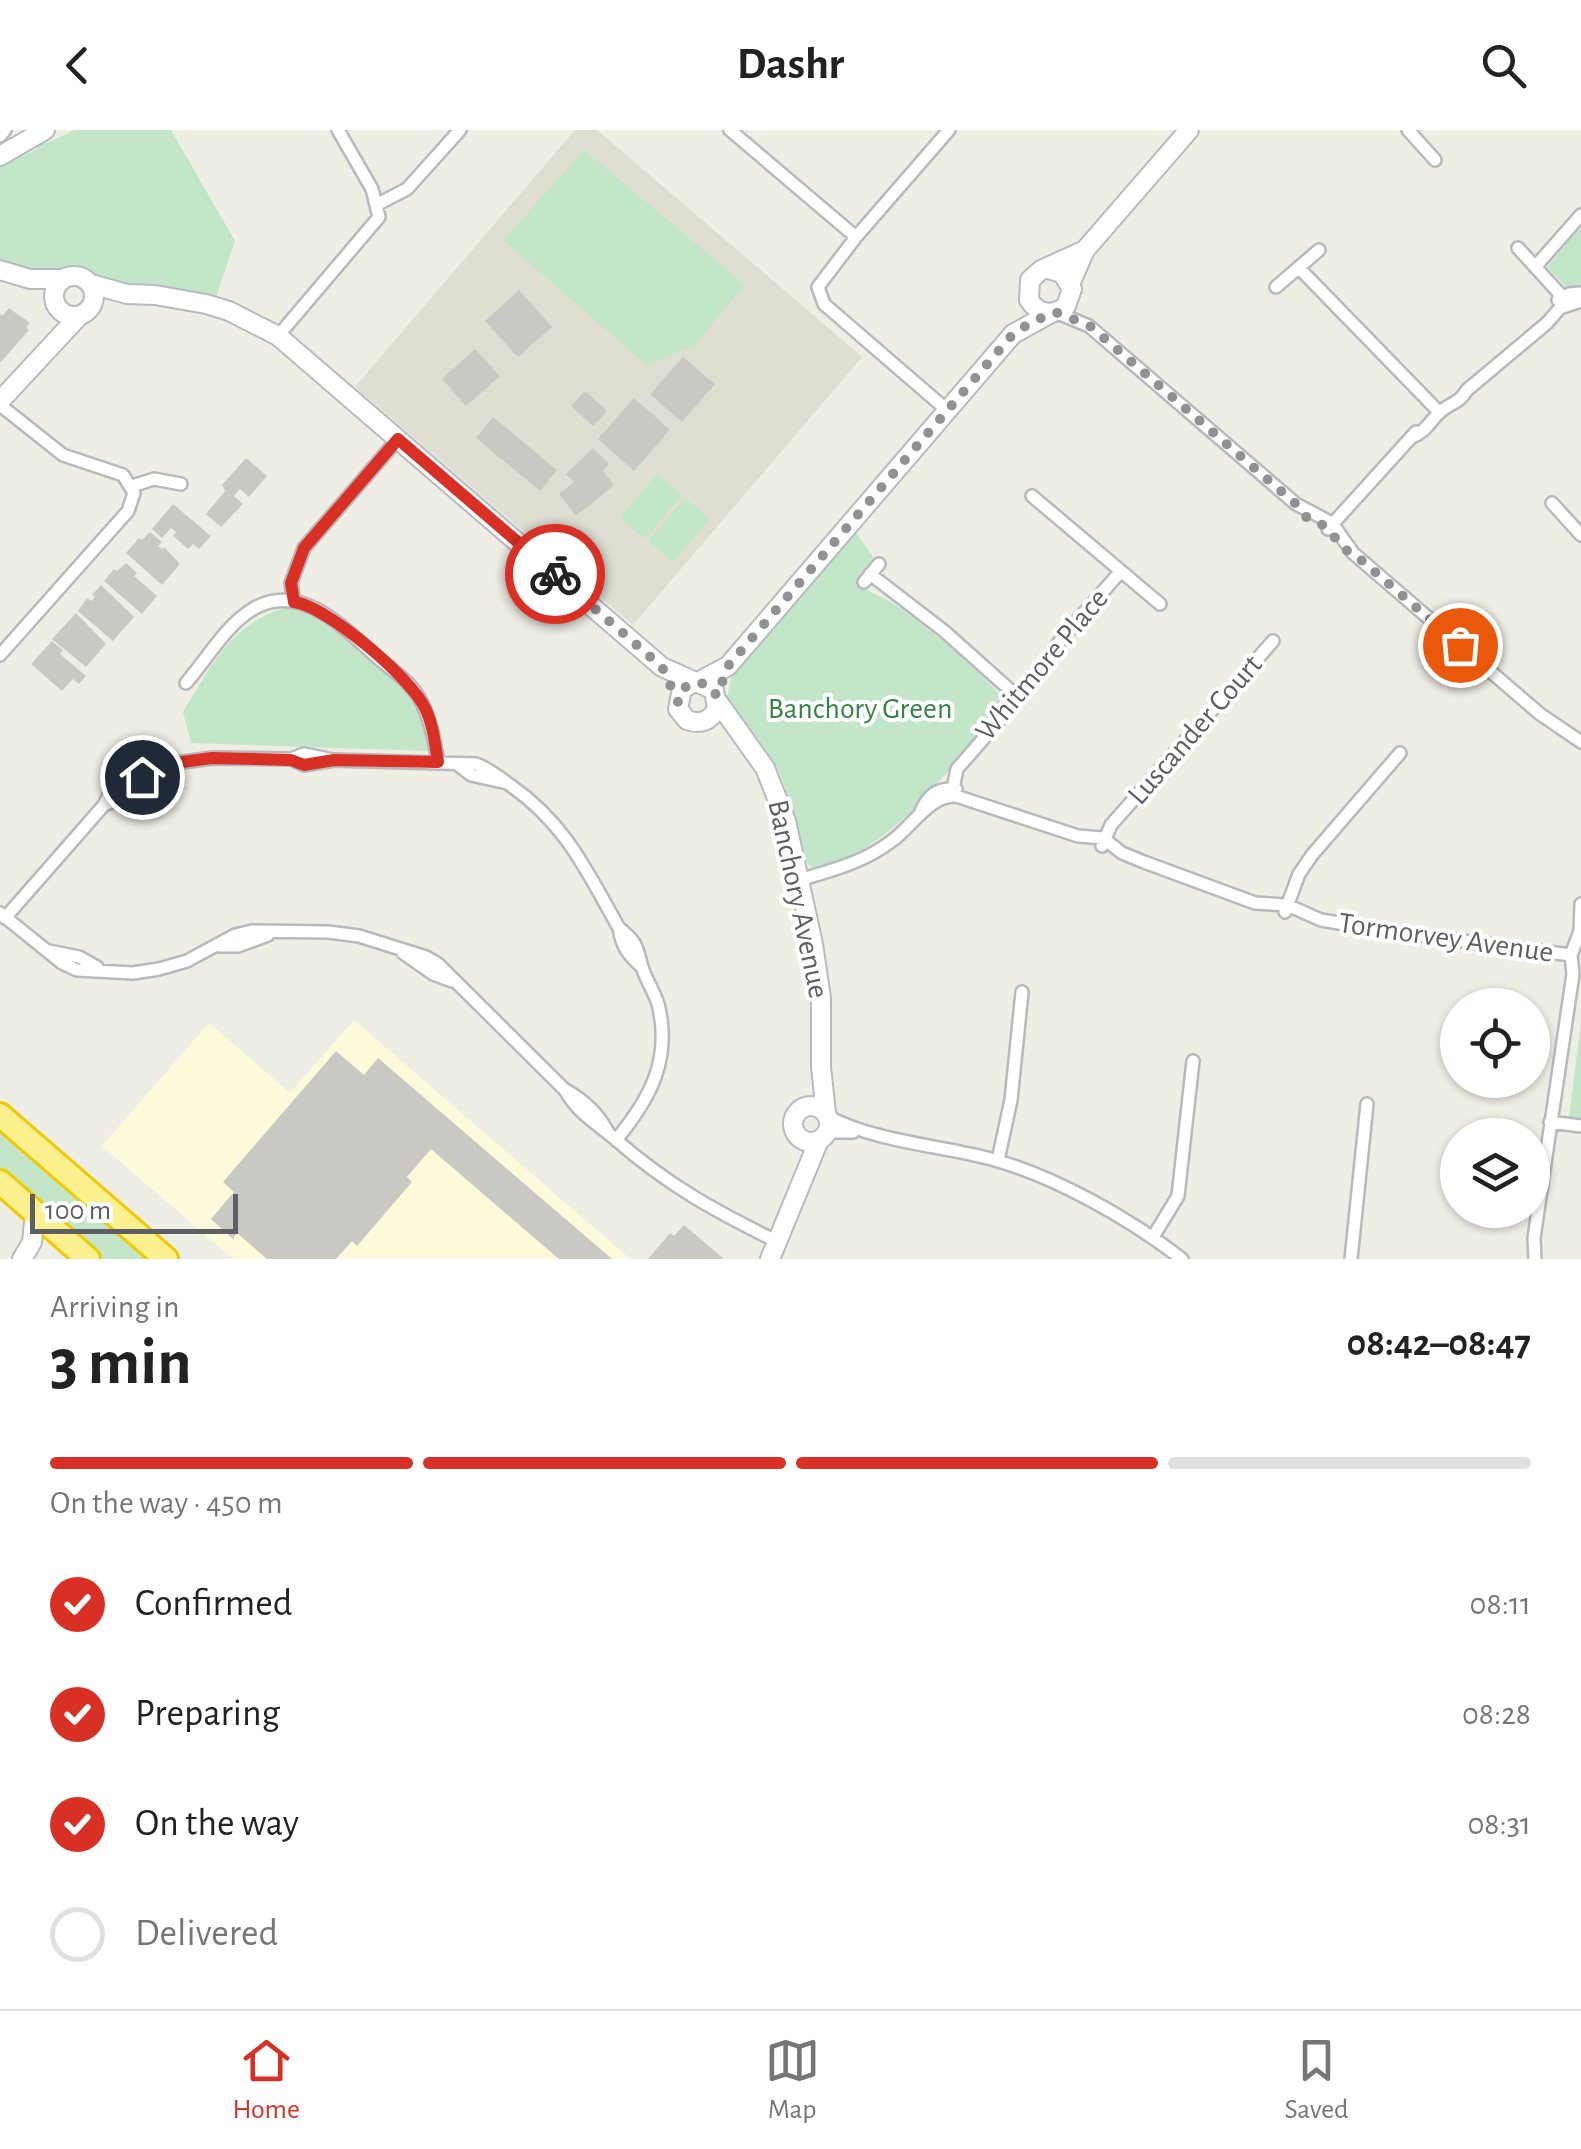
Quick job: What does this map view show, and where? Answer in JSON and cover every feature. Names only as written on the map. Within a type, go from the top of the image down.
[{"type":"highway","points":[[0,1115],[166,1259]]},
{"type":"highway","points":[[0,1182],[88,1259]]},
{"type":"street","points":[[0,136],[5,130]]},
{"type":"street","points":[[0,156],[45,130]]},
{"type":"street","points":[[278,336],[373,228],[379,216],[378,204],[338,130]]},
{"type":"street","points":[[378,204],[407,189],[460,130]]},
{"type":"street","points":[[730,130],[856,237]]},
{"type":"street","points":[[948,411],[820,298],[818,288],[856,237],[949,130]]},
{"type":"street","points":[[1013,334],[1069,301],[1086,250],[1189,130]]},
{"type":"street","points":[[1416,133],[1435,160]]},
{"type":"street","points":[[1535,268],[1581,216]]},
{"type":"street","points":[[1518,248],[1570,300]]},
{"type":"street","points":[[744,740],[687,720],[678,708],[682,689],[728,666],[948,411],[1013,334],[1030,280],[1086,250]]},
{"type":"street","points":[[1276,287],[1319,250]]},
{"type":"street","points":[[1298,268],[1437,410]]},
{"type":"street","points":[[1048,269],[1062,273],[1071,286],[1077,308],[1090,326],[1296,504],[1304,516],[1330,526]]},
{"type":"street","points":[[0,270],[30,279],[76,276],[128,294],[206,304],[228,310],[278,336],[662,667],[709,685],[718,699]]},
{"type":"street","points":[[30,279],[65,314],[84,312],[128,294]]},
{"type":"street","points":[[50,345],[56,287],[63,279]]},
{"type":"street","points":[[0,655],[132,502],[132,486],[116,472],[63,455],[0,403],[84,312],[95,297],[90,284]]},
{"type":"street","points":[[1330,526],[1380,468],[1412,437],[1424,432],[1437,410],[1461,400],[1467,390],[1581,293]]},
{"type":"street","points":[[1027,294],[1038,310],[1090,326]]},
{"type":"street","points":[[294,602],[291,583],[304,548],[398,439]]},
{"type":"street","points":[[132,486],[154,479],[181,484]]},
{"type":"street","name":"Whitmore Place","points":[[1032,496],[1160,604]]},
{"type":"street","points":[[1552,503],[1577,521],[1581,535]]},
{"type":"street","points":[[1330,526],[1335,543],[1353,553],[1540,714],[1581,742]]},
{"type":"street","name":"Whitmore Place","points":[[956,792],[964,760],[1121,571]]},
{"type":"street","points":[[871,573],[1019,698]]},
{"type":"street","points":[[186,682],[235,624],[255,608],[280,600],[304,603],[335,620],[415,690],[427,712],[438,762]]},
{"type":"street","name":"Luscander Court","points":[[1105,842],[1118,819],[1273,641]]},
{"type":"street","points":[[701,722],[714,715],[728,666]]},
{"type":"street","points":[[662,667],[678,702]]},
{"type":"street","name":"Banchory Avenue","points":[[718,699],[766,768],[778,793],[799,880],[820,998],[825,1125]]},
{"type":"street","points":[[1286,908],[1299,874],[1312,855],[1400,753]]},
{"type":"street","points":[[613,1138],[645,1103],[658,1077],[663,1032],[658,1004],[642,966],[628,956],[620,928],[556,823],[507,783],[471,775],[458,764],[334,760],[304,754],[291,760],[212,758],[175,763],[142,777],[121,798],[104,805],[3,916],[50,951],[79,957],[100,969],[134,972],[159,969],[252,931],[344,934],[400,950],[433,974],[454,981],[564,1089],[576,1108],[643,1165],[774,1250],[825,1125]]},
{"type":"street","points":[[799,880],[868,858],[919,815],[956,792]]},
{"type":"street","name":"Tormorvey Avenue","points":[[956,792],[1056,830],[1077,842],[1105,842],[1127,862],[1144,862],[1241,899],[1264,912],[1286,908],[1302,921],[1321,920],[1568,955]]},
{"type":"street","points":[[1581,904],[1568,955],[1569,986],[1550,1122],[1581,1126]]},
{"type":"street","points":[[998,1160],[1011,1100],[1022,992]]},
{"type":"street","points":[[1153,1237],[1178,1196],[1193,1061]]},
{"type":"street","name":"Banchory Avenue","points":[[803,1108],[821,1067]]},
{"type":"street","points":[[1351,1259],[1368,1104]]},
{"type":"street","points":[[802,1175],[794,1120],[803,1108],[813,1106],[825,1125],[998,1160],[1072,1191],[1153,1237],[1182,1259]]},
{"type":"street","points":[[797,1134],[807,1141],[825,1125]]},
{"type":"street","points":[[22,1259],[32,1242],[35,1212]]},
{"type":"street","points":[[1535,1228],[1535,1259]]},
{"type":"shaded area","points":[[575,130],[597,130],[862,357],[633,625],[355,387]]},
{"type":"shaded area","points":[[354,1020],[630,1259],[233,1259],[102,1146],[209,1023],[290,1093]]},
{"type":"green space","points":[[75,130],[171,130],[235,241],[216,297],[103,284],[79,273],[61,276],[0,261],[0,167],[37,149],[38,143]]},
{"type":"green space","points":[[584,150],[745,285],[694,346],[646,365],[503,240]]},
{"type":"green space","points":[[1581,226],[1581,290],[1565,286],[1547,267]]},
{"type":"green space","points":[[657,474],[682,495],[645,539],[620,518]]},
{"type":"green space","points":[[685,498],[710,519],[673,562],[648,541]]},
{"type":"green space","name":"Banchory Green","points":[[854,530],[874,558],[855,582],[932,632],[1003,700],[998,713],[894,827],[844,859],[815,869],[797,843],[779,772],[759,740],[726,702],[733,669]]},
{"type":"green space","points":[[286,608],[307,610],[329,623],[412,695],[422,716],[428,751],[191,743],[183,712],[213,663],[251,624]]},
{"type":"green space","points":[[1581,1023],[1581,1120],[1569,1118]]},
{"type":"green space","points":[[0,1125],[153,1259],[100,1259],[0,1171]]},
{"type":"building","points":[[519,290],[552,327],[518,357],[485,321]]},
{"type":"building","points":[[9,308],[30,323],[26,327],[29,330],[0,363],[0,314]]},
{"type":"building","points":[[475,349],[500,376],[466,406],[442,379]]},
{"type":"building","points":[[683,357],[715,384],[682,422],[650,394]]},
{"type":"building","points":[[585,391],[607,411],[593,426],[571,406]]},
{"type":"building","points":[[634,398],[670,430],[634,471],[598,439]]},
{"type":"building","points":[[493,417],[557,470],[540,491],[476,438]]},
{"type":"building","points":[[593,448],[609,464],[603,471],[614,485],[576,516],[559,494],[574,482],[566,474]]},
{"type":"building","points":[[246,458],[267,476],[249,497],[240,489],[234,496],[243,504],[221,527],[206,514],[225,491],[222,485]]},
{"type":"building","points":[[173,504],[211,536],[199,549],[193,544],[188,549],[173,536],[176,532],[171,528],[162,538],[152,529]]},
{"type":"building","points":[[150,532],[162,542],[158,546],[164,547],[180,564],[162,585],[126,553]]},
{"type":"building","points":[[126,563],[137,573],[134,576],[157,596],[142,614],[104,581]]},
{"type":"building","points":[[101,585],[134,617],[113,641],[78,611],[87,598],[91,601],[95,597],[92,595]]},
{"type":"building","points":[[76,613],[106,644],[86,667],[52,639]]},
{"type":"building","points":[[52,641],[63,650],[60,654],[86,676],[79,684],[73,679],[62,691],[31,664]]},
{"type":"building","points":[[336,1051],[364,1075],[378,1058],[612,1259],[559,1259],[431,1149],[407,1177],[412,1182],[357,1246],[352,1241],[336,1259],[267,1259],[237,1233],[233,1239],[211,1219],[234,1192],[223,1182]]},
{"type":"building","points":[[684,1225],[724,1259],[648,1259],[670,1233],[674,1236]]},
{"type":"way so far","points":[[555,574],[662,667],[678,702],[682,689],[695,682],[709,685],[717,696],[728,666],[1013,334],[1055,312],[1090,326],[1296,504],[1312,523],[1328,528],[1335,543],[1353,553],[1460,645]]},
{"type":"route","points":[[142,777],[175,763],[212,758],[291,760],[304,765],[334,760],[438,762],[427,712],[415,690],[335,620],[304,603],[294,602],[291,583],[304,548],[398,439],[555,574]]}]
